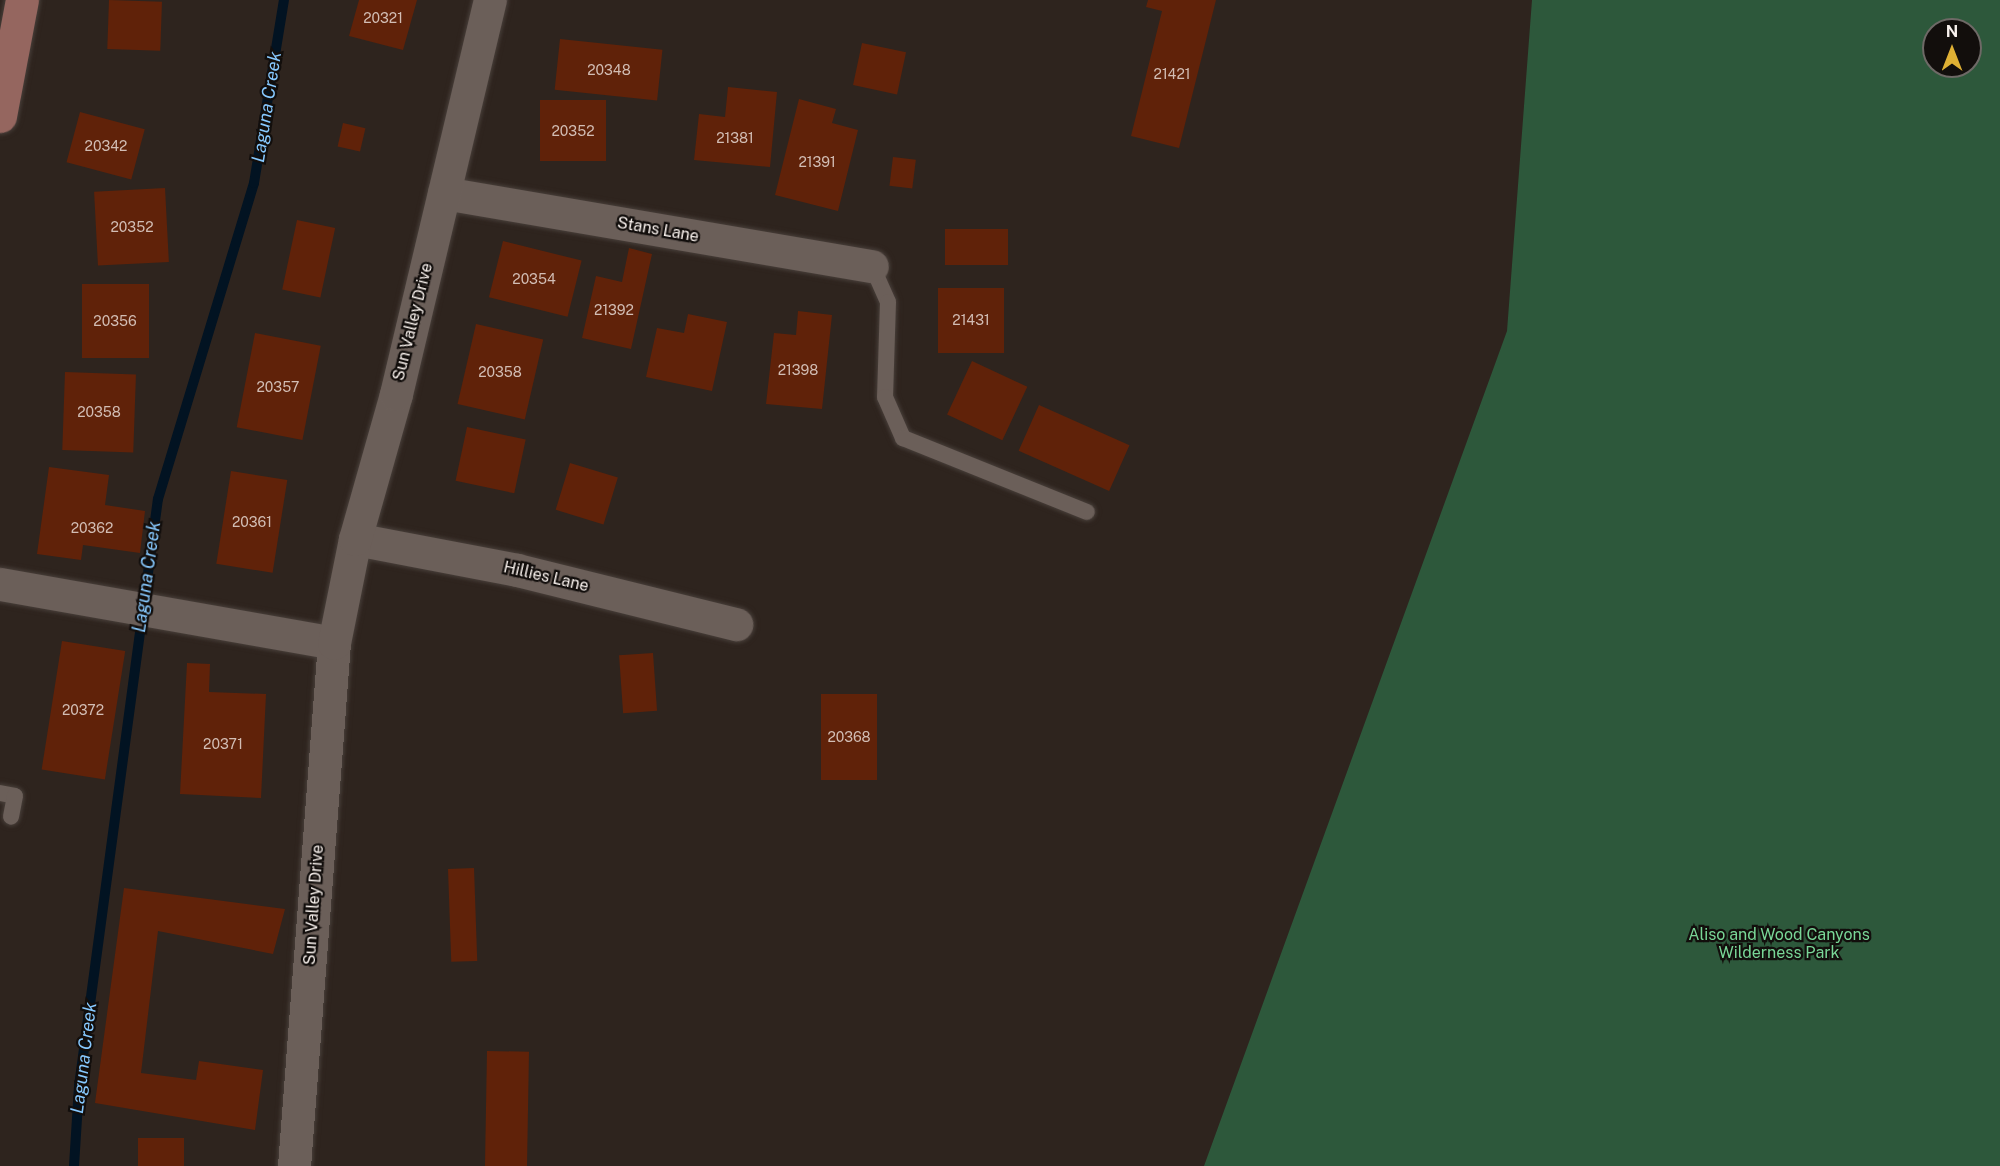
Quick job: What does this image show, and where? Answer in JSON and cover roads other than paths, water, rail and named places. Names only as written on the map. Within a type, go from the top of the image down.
[{"type":"main road","points":[[0,116],[22,0]]},
{"type":"street","name":"Sun Valley Drive","points":[[294,1166],[334,643],[355,539],[444,193],[489,0]]},
{"type":"street","name":"Stans Lane","points":[[444,193],[872,266]]},
{"type":"street","name":"Hillies Lane","points":[[355,539],[518,570],[736,624]]},
{"type":"street","points":[[0,584],[112,600],[334,643]]},
{"type":"lane","points":[[872,266],[888,302],[885,397],[903,438],[1087,512]]},
{"type":"lane","points":[[0,794],[15,795],[11,817]]},
{"type":"waterway","name":"Laguna Creek","points":[[74,1166],[79,1086],[158,499],[254,183],[284,0]]},
{"type":"park label","name":"Aliso and Wood Canyons Wilderness Park","points":[[1779,944]]}]
